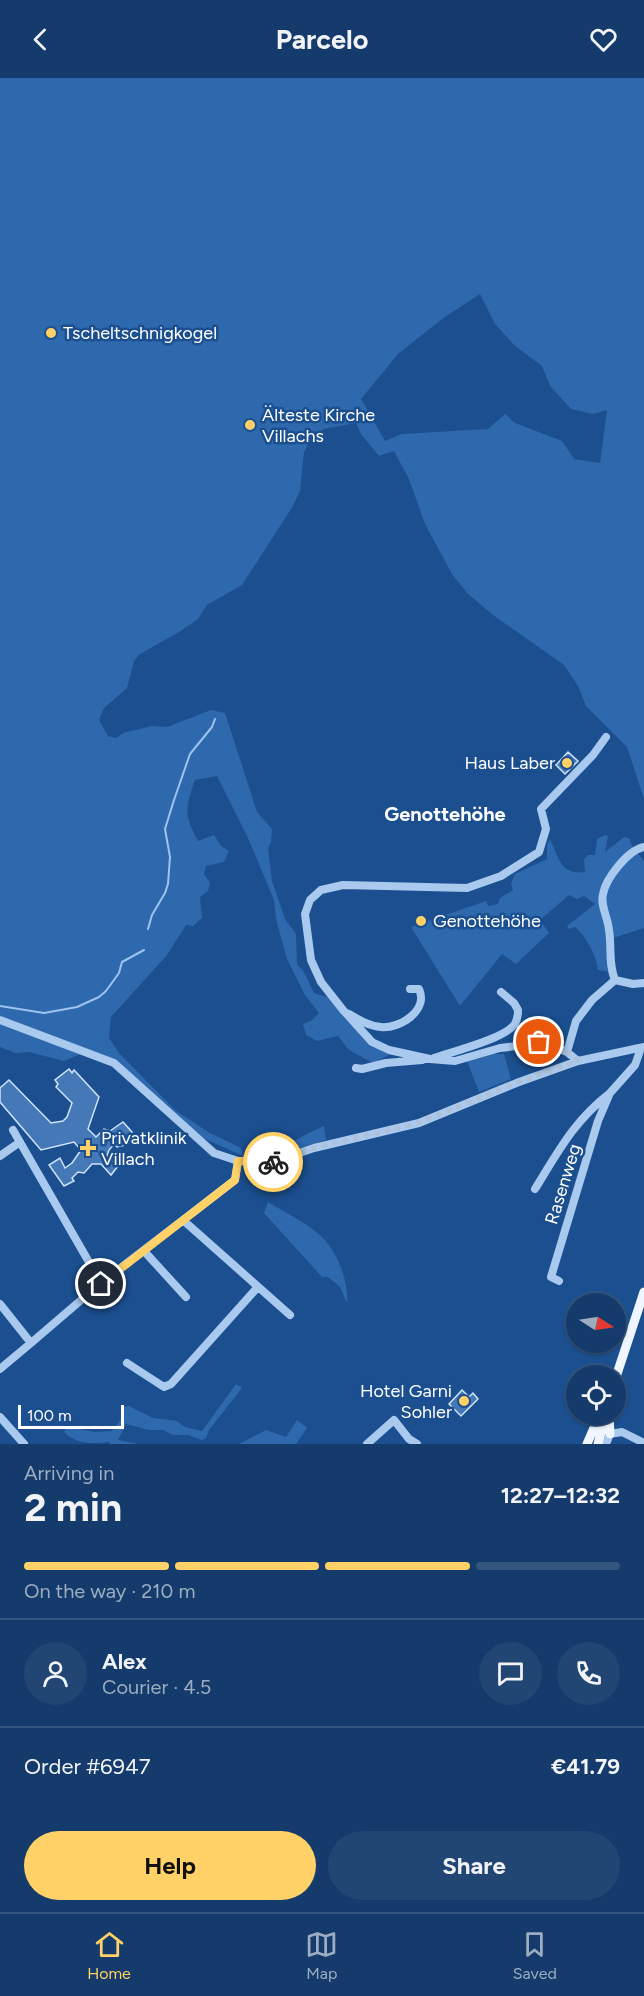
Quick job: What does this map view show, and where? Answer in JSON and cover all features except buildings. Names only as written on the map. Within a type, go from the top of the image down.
[{"type":"main road","points":[[620,1365],[644,1292]]},
{"type":"main road","points":[[588,1444],[596,1425]]},
{"type":"main road","points":[[598,1444],[604,1425]]},
{"type":"main road","points":[[609,1425],[610,1434]]},
{"type":"street","points":[[578,1061],[567,1052],[546,1043],[528,1043],[454,1061],[430,1059],[389,1050],[372,1042],[321,982],[311,960],[305,914],[313,896],[321,890],[343,885],[462,888],[501,876],[539,852],[546,830],[541,809],[593,755],[606,737]]},
{"type":"street","points":[[615,980],[610,964],[609,930],[602,897],[608,882],[626,859],[632,852],[644,847]]},
{"type":"street","points":[[615,980],[633,984],[644,982]]},
{"type":"street","points":[[567,1052],[573,1026],[580,1015],[592,1000],[615,980]]},
{"type":"street","points":[[343,1010],[373,1026],[396,1026],[410,1018],[420,1006],[420,991],[417,988],[410,989]]},
{"type":"street","points":[[356,1068],[363,1069],[386,1063],[430,1059],[477,1044],[509,1029],[515,1024],[518,1010],[514,1003],[501,992]]},
{"type":"street","points":[[0,1020],[114,1063],[213,1153],[238,1161],[270,1163],[314,1148],[418,1123],[578,1061],[643,1048]]},
{"type":"street","name":"Rasenweg","points":[[536,1189],[571,1130],[610,1093],[635,1065],[643,1048]]},
{"type":"street","name":"Rasenweg","points":[[559,1281],[551,1276],[598,1121],[610,1093]]},
{"type":"street","points":[[13,1130],[101,1284]]},
{"type":"street","points":[[0,1156],[20,1142]]},
{"type":"street","points":[[0,1369],[101,1284],[235,1180],[238,1161]]},
{"type":"street","points":[[184,1221],[290,1315]]},
{"type":"street","points":[[144,1251],[186,1297]]},
{"type":"street","points":[[127,1363],[164,1387],[171,1384],[257,1288]]},
{"type":"street","points":[[0,1304],[31,1343]]},
{"type":"street","points":[[0,1417],[24,1444]]},
{"type":"street","points":[[367,1444],[394,1420],[409,1439],[417,1444]]},
{"type":"street","points":[[606,1444],[610,1434],[622,1432],[644,1443]]},
{"type":"shaded area","points":[[0,78],[644,78],[644,799],[627,747],[586,706],[578,686],[564,665],[493,615],[467,593],[452,574],[425,524],[409,479],[394,451],[379,456],[361,434],[356,423],[323,429],[309,443],[304,452],[300,491],[293,506],[242,585],[207,605],[198,619],[179,632],[140,654],[134,661],[127,688],[104,708],[99,720],[108,736],[116,738],[123,733],[152,726],[167,727],[211,710],[225,713],[257,812],[272,829],[268,848],[272,881],[285,919],[296,934],[297,965],[303,970],[314,993],[330,998],[344,1018],[367,1041],[389,1055],[373,1063],[349,1050],[338,1036],[317,1041],[306,1035],[303,1024],[312,1020],[319,1013],[305,995],[287,959],[276,919],[274,900],[248,838],[217,776],[195,780],[188,805],[188,818],[198,841],[214,835],[221,846],[229,851],[224,862],[206,866],[204,874],[210,883],[208,891],[200,897],[202,918],[193,926],[186,925],[167,955],[111,1017],[109,1038],[119,1053],[175,1110],[208,1132],[241,1148],[243,1156],[205,1139],[110,1061],[81,1054],[64,1061],[29,1052],[16,1053],[0,1047]],"holes":[[[480,294],[495,324],[515,346],[542,366],[550,386],[571,409],[593,414],[607,410],[600,463],[574,459],[562,441],[515,423],[505,414],[488,429],[402,434],[385,441],[361,399],[398,354],[442,319]]]},
{"type":"shaded area","points":[[608,836],[605,852],[624,837],[629,838],[633,848],[644,861],[644,928],[613,938],[610,972],[598,970],[587,941],[575,927],[569,929],[567,926],[595,904],[584,896],[577,899],[569,895],[540,920],[549,933],[516,964],[502,954],[460,1006],[411,927],[486,901],[488,906],[498,904],[500,898],[513,890],[511,884],[515,874],[547,859],[547,845],[550,839],[558,859],[565,868],[570,871],[585,872],[584,859],[588,855],[595,855],[597,839]]},
{"type":"shaded area","points":[[494,1054],[504,1054],[511,1079],[479,1092],[467,1061]]},
{"type":"shaded area","points":[[324,1126],[326,1140],[280,1154],[251,1155],[252,1152],[280,1147]]},
{"type":"shaded area","points":[[268,1202],[311,1228],[328,1244],[338,1260],[344,1278],[347,1303],[340,1287],[328,1277],[322,1277],[264,1213]]},
{"type":"shaded area","points":[[236,1384],[242,1388],[209,1430],[206,1438],[202,1440],[188,1435],[173,1435],[163,1430],[149,1430],[126,1424],[118,1440],[138,1444],[85,1442],[73,1439],[64,1432],[67,1427],[95,1432],[112,1431],[122,1418],[123,1407],[129,1406],[153,1418],[177,1421],[185,1427],[202,1431]]},
{"type":"shaded area","points":[[297,1420],[307,1428],[296,1444],[239,1444],[266,1430],[286,1437]]},
{"type":"waterway","points":[[148,929],[152,915],[168,884],[170,857],[165,829],[174,800],[190,754],[212,727],[215,719]]},
{"type":"waterway","points":[[0,1006],[44,1013],[77,1007],[99,997],[119,973],[122,962],[144,950]]},
{"type":"way so far","points":[[273,1162],[314,1148],[418,1123],[578,1061],[567,1052],[539,1042]]},
{"type":"place","name":"Tscheltschnigkogel","points":[[51,333]]},
{"type":"place","name":"Älteste Kirche Villachs","points":[[250,425]]},
{"type":"place","name":"Haus Laber","points":[[567,763]]},
{"type":"place","name":"Genottehöhe","points":[[421,921]]},
{"type":"place","name":"Privatklinik Villach","points":[[88,1148]]},
{"type":"place","name":"Hotel Garni Sohler","points":[[464,1401]]},
{"type":"district","name":"Genottehöhe","points":[[445,814]]},
{"type":"route","points":[[101,1284],[235,1180],[238,1161],[273,1162]]}]
